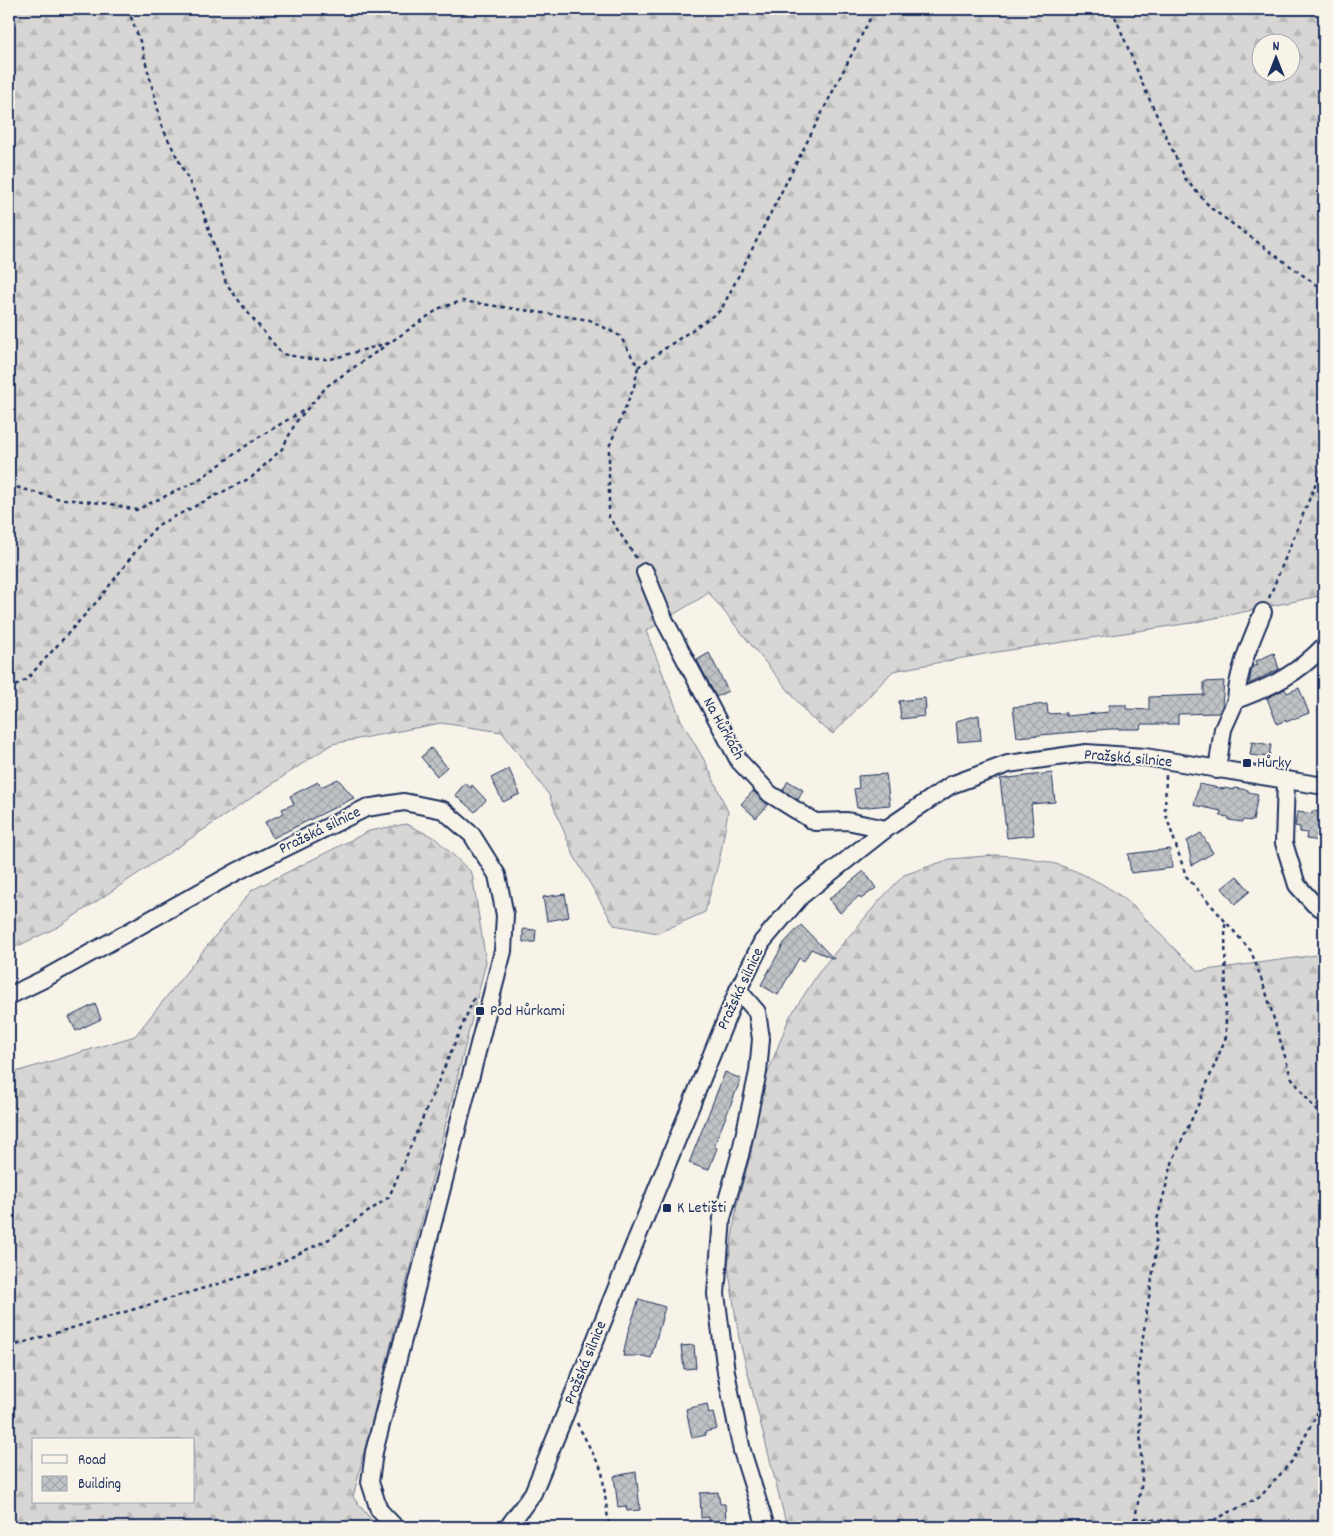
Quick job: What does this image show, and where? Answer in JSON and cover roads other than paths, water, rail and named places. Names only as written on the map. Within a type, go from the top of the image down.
[{"type":"street","name":"Na Hůrkách","points":[[644,572],[665,622],[739,761],[770,794],[815,822],[846,821],[886,829]]},
{"type":"street","points":[[1217,770],[1223,729],[1236,700],[1237,685],[1246,653],[1263,612]]},
{"type":"street","points":[[1236,700],[1286,678],[1308,663],[1324,646]]},
{"type":"street","name":"Pražská silnice","points":[[508,1527],[533,1493],[738,990],[762,942],[801,896],[886,829],[951,785],[1008,764],[1086,753],[1146,757],[1324,786]]},
{"type":"street","points":[[1286,780],[1284,843],[1298,885],[1314,904],[1324,910]]},
{"type":"street","name":"Pražská silnice","points":[[9,996],[42,980],[238,871],[366,808],[404,802],[443,810],[472,835],[497,875],[505,915],[503,952],[374,1452],[370,1482],[379,1510],[395,1527]]},
{"type":"street","points":[[738,990],[757,1012],[761,1039],[758,1072],[740,1155],[722,1218],[716,1294],[726,1372],[742,1451],[766,1527]]},
{"type":"place","name":"Hůrky","points":[[1247,763]]},
{"type":"place","name":"Pod Hůrkami","points":[[480,1011]]},
{"type":"place","name":"K Letišti","points":[[667,1208]]}]
